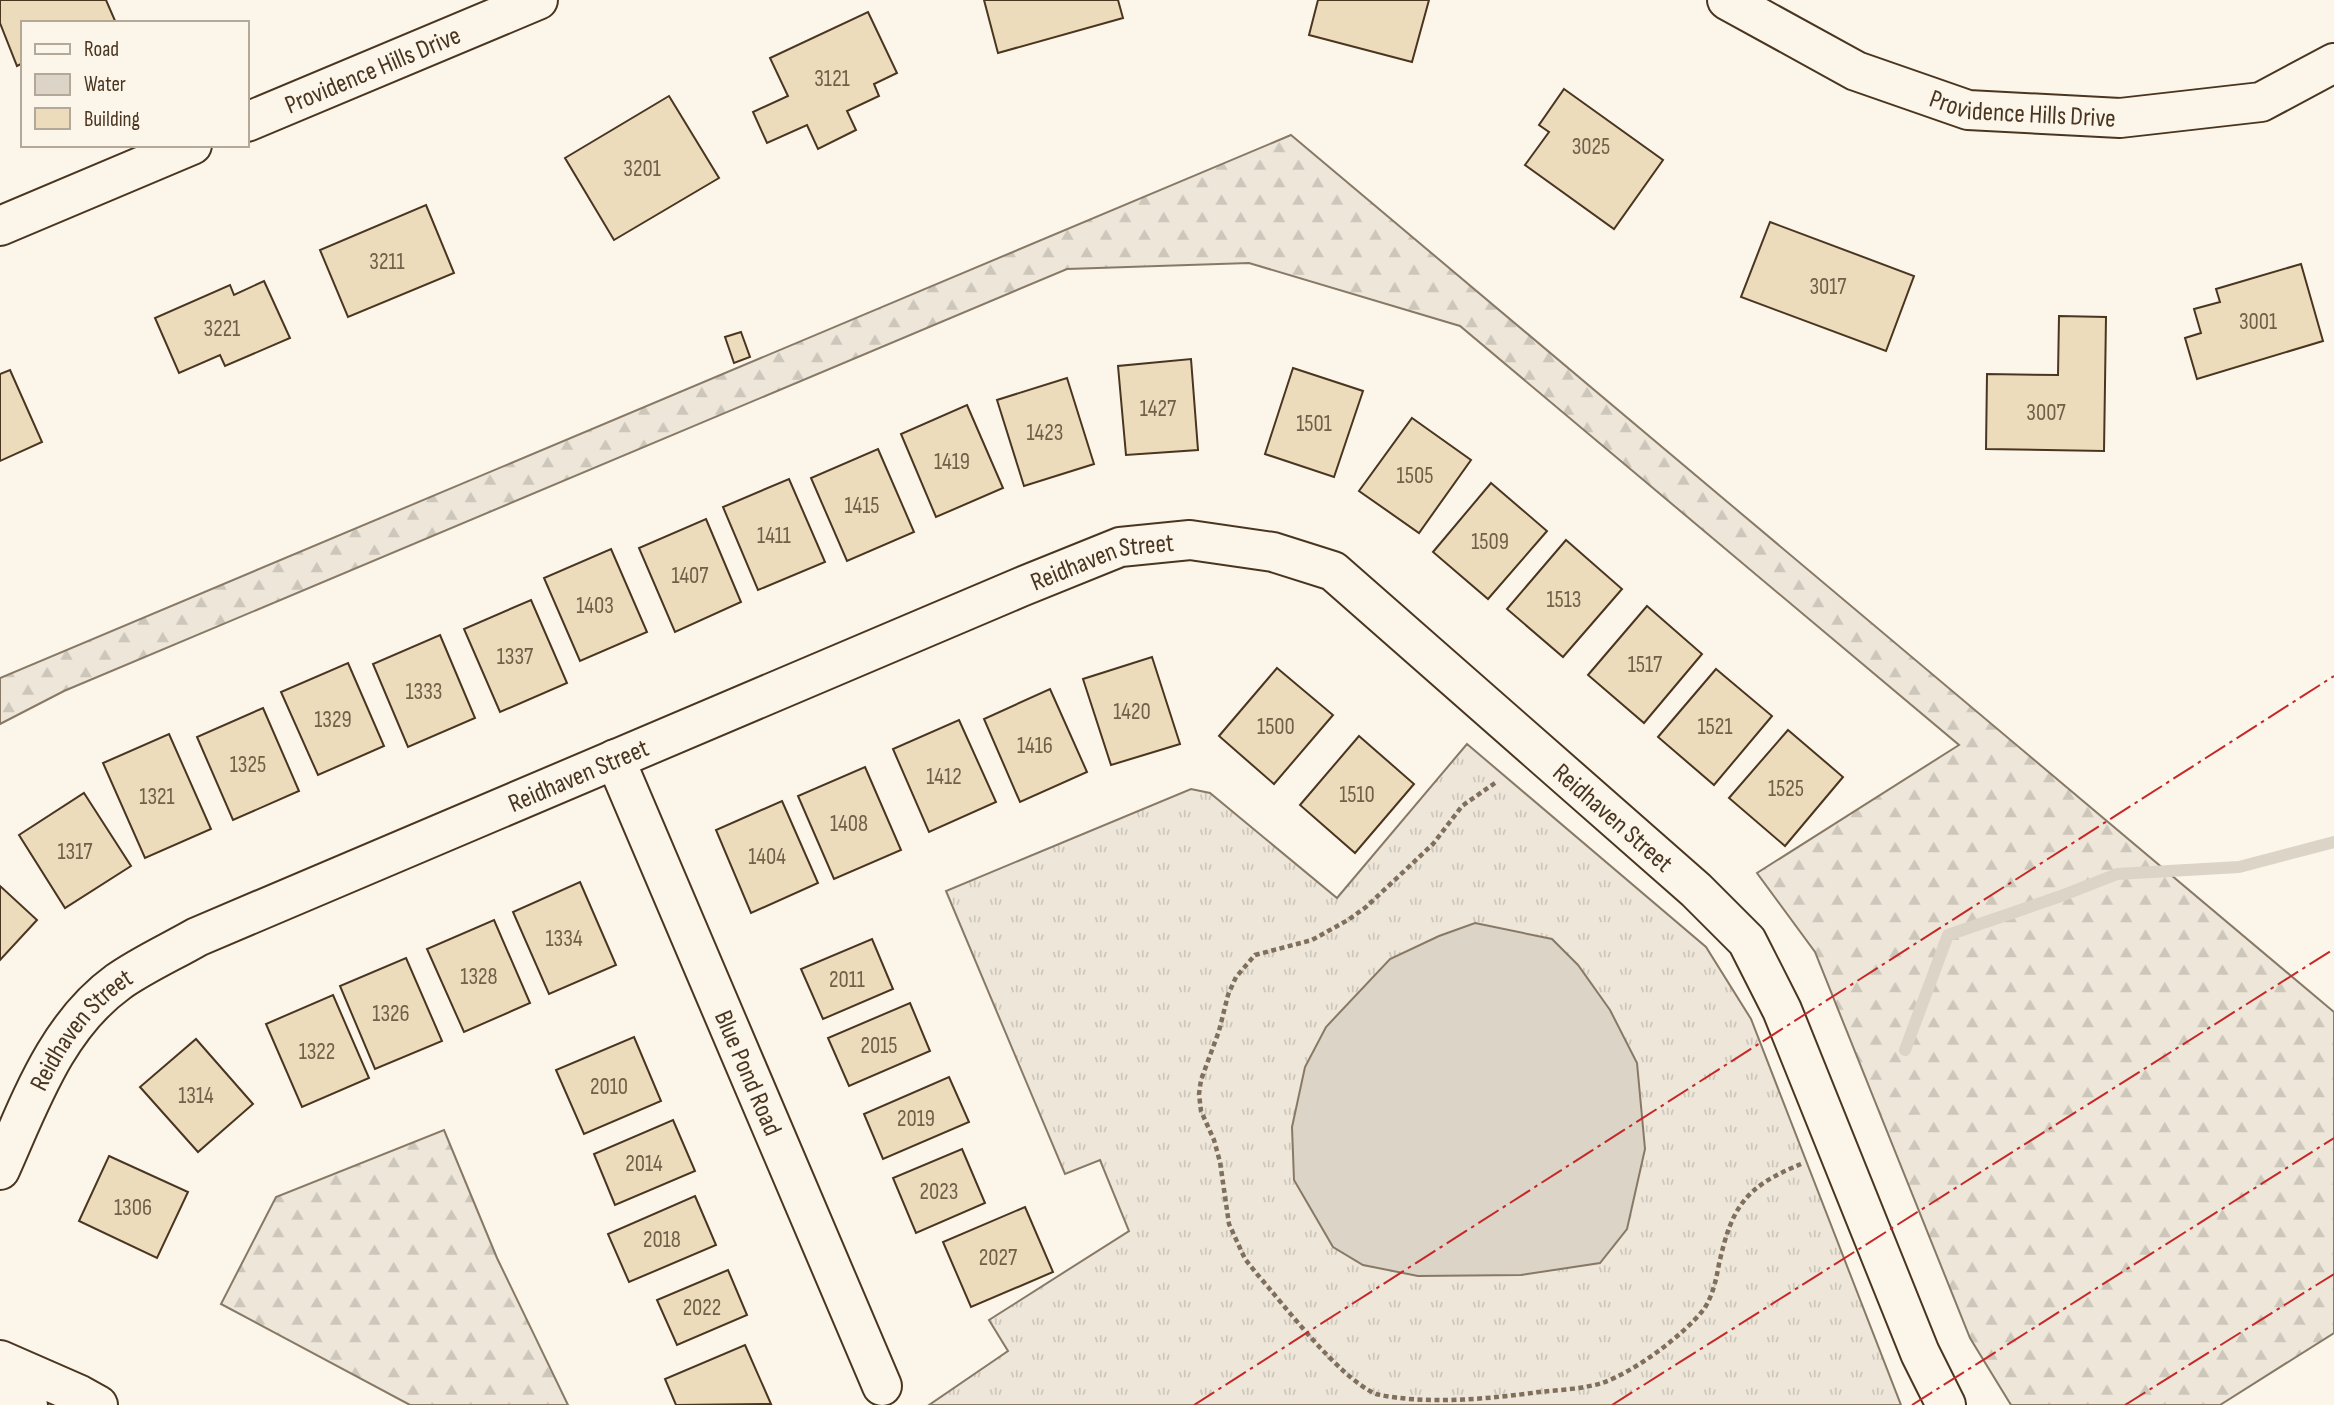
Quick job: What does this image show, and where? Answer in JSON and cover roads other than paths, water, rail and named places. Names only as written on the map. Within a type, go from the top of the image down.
[{"type":"street","name":"Providence Hills Drive","points":[[248,122],[538,0]]},
{"type":"street","name":"Providence Hills Drive","points":[[1727,0],[1856,71],[1968,110],[2120,118],[2261,102],[2334,63]]},
{"type":"street","points":[[0,226],[187,147]]},
{"type":"street","name":"Reidhaven Street","points":[[0,1170],[48,1067],[74,1023],[118,982],[197,937],[1120,547],[1191,540],[1273,552],[1333,571],[1696,890],[1747,942],[1782,1010],[1920,1353],[1946,1405]]},
{"type":"street","name":"Blue Pond Road","points":[[615,759],[882,1386]]},
{"type":"street","points":[[0,1360],[98,1405]]},
{"type":"street","points":[[0,1393],[28,1405]]},
{"type":"water","points":[[1475,923],[1552,939],[1578,965],[1610,1010],[1637,1063],[1645,1149],[1627,1229],[1600,1263],[1521,1275],[1418,1276],[1363,1265],[1333,1247],[1294,1180],[1292,1127],[1305,1067],[1326,1027],[1390,959]]},
{"type":"waterway","points":[[1905,1050],[1948,935],[2117,874],[2239,867],[2334,842]]}]
